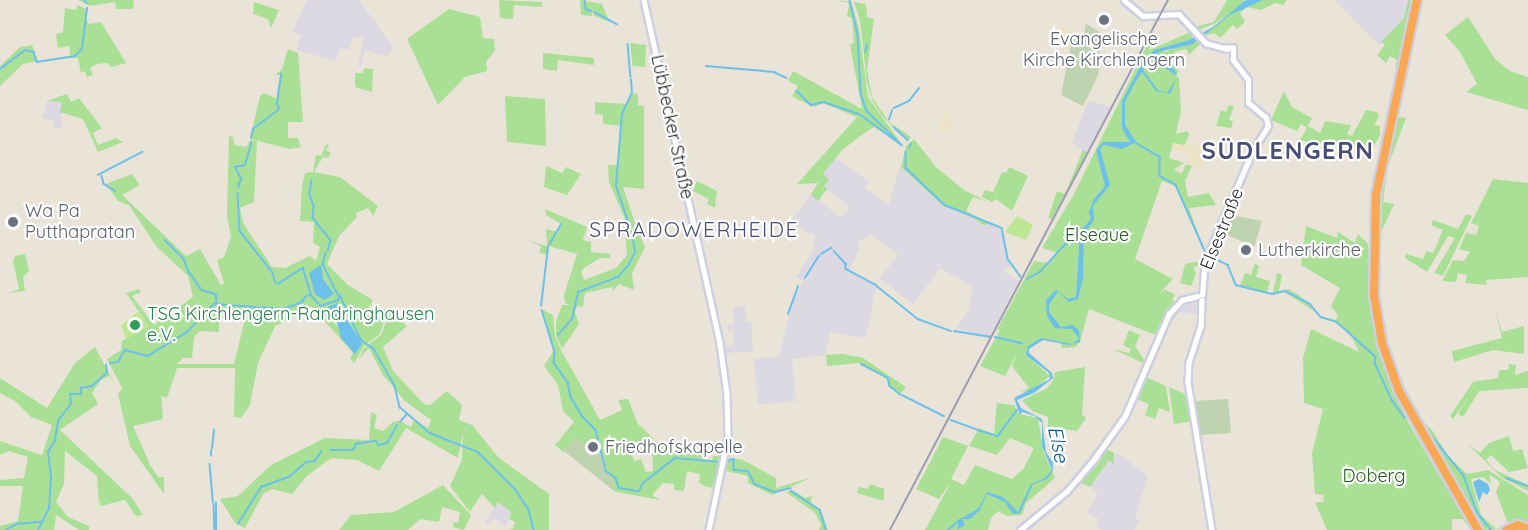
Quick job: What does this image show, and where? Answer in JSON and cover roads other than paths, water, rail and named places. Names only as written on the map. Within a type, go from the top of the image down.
[{"type":"highway","points":[[1416,0],[1384,147],[1374,215],[1374,295],[1386,359],[1393,380],[1417,426],[1477,528]]},
{"type":"highway","points":[[1508,530],[1518,526],[1527,530]]},
{"type":"main road","name":"Lübbecker Straße","points":[[644,0],[720,344],[727,394],[727,446],[709,530]]},
{"type":"main road","name":"Elsestraße","points":[[1124,0],[1143,16],[1179,14],[1198,36],[1233,49],[1234,62],[1248,80],[1248,103],[1266,118],[1268,128],[1253,150],[1208,255],[1199,298],[1201,326],[1190,362],[1188,382],[1212,530]]},
{"type":"main road","points":[[1020,530],[1067,491],[1106,446],[1125,416],[1174,308],[1199,298]]},
{"type":"water","points":[[1246,0],[1263,0],[1230,15],[1193,44],[1158,52],[1157,60],[1174,68],[1177,76],[1156,62],[1154,54],[1151,56],[1143,70],[1158,90],[1167,93],[1177,78],[1170,94],[1156,91],[1142,72],[1136,81],[1125,102],[1125,125],[1136,142],[1122,149],[1104,145],[1100,149],[1110,185],[1093,206],[1094,220],[1084,234],[1083,279],[1078,299],[1069,302],[1058,292],[1049,304],[1049,312],[1061,327],[1072,325],[1079,330],[1080,342],[1069,345],[1043,340],[1029,349],[1029,353],[1052,373],[1053,378],[1034,393],[1017,400],[1021,408],[1042,419],[1046,452],[1053,463],[1053,471],[1047,479],[1033,484],[1020,513],[1013,514],[1005,502],[987,494],[980,510],[970,519],[962,519],[965,525],[957,530],[959,520],[979,508],[987,492],[1003,497],[1018,512],[1031,484],[1045,478],[1052,470],[1042,446],[1042,423],[1035,416],[1022,412],[1020,415],[1014,398],[1050,379],[1049,373],[1026,355],[1028,346],[1041,338],[1072,344],[1079,339],[1072,329],[1055,328],[1047,316],[1046,300],[1056,290],[1068,299],[1076,297],[1080,231],[1091,219],[1089,212],[1094,199],[1105,186],[1096,150],[1103,142],[1130,142],[1122,128],[1122,101],[1143,61],[1154,50],[1189,40],[1213,27]]},
{"type":"water","points":[[321,265],[323,279],[334,294],[324,300],[315,294],[309,273]]},
{"type":"water","points":[[337,303],[362,344],[355,354],[341,338],[337,322],[330,320],[328,307]]},
{"type":"water","points":[[1479,479],[1488,484],[1490,490],[1487,495],[1483,492],[1479,502],[1473,482]]},
{"type":"waterway","points":[[84,0],[87,3]]},
{"type":"waterway","points":[[585,0],[586,9],[591,11]]},
{"type":"waterway","points":[[850,0],[858,34],[861,93],[867,111],[899,142]]},
{"type":"waterway","points":[[0,69],[25,50],[34,52],[37,62],[75,56],[82,49],[87,8]]},
{"type":"waterway","points":[[594,12],[617,24]]},
{"type":"waterway","points":[[628,44],[631,77]]},
{"type":"waterway","points":[[865,52],[867,47]]},
{"type":"waterway","points":[[706,66],[774,72],[787,78]]},
{"type":"waterway","points":[[279,109],[277,104],[281,74]]},
{"type":"waterway","points":[[630,228],[616,186],[622,114],[632,93],[631,80]]},
{"type":"waterway","points":[[894,108],[909,101],[919,88]]},
{"type":"waterway","points":[[797,91],[811,105],[824,102],[859,114]]},
{"type":"waterway","points":[[251,138],[253,129],[278,110]]},
{"type":"waterway","points":[[889,120],[892,110]]},
{"type":"waterway","points":[[861,115],[902,145]]},
{"type":"waterway","points":[[894,127],[908,140]]},
{"type":"waterway","points":[[250,149],[251,142]]},
{"type":"waterway","points":[[1136,143],[1160,157],[1160,176],[1176,185],[1206,253]]},
{"type":"waterway","points":[[909,148],[911,144]]},
{"type":"waterway","points":[[238,187],[241,179],[235,167],[245,165],[249,151]]},
{"type":"waterway","points":[[98,175],[142,152]]},
{"type":"waterway","points":[[906,152],[906,168],[945,205],[1002,228],[1008,259],[1021,277]]},
{"type":"waterway","points":[[102,176],[104,184],[115,191]]},
{"type":"waterway","points":[[312,180],[310,195],[314,206]]},
{"type":"waterway","points":[[238,193],[240,231],[273,273],[276,284]]},
{"type":"waterway","points":[[314,208],[313,218],[331,240],[328,251]]},
{"type":"waterway","points":[[549,245],[561,224]]},
{"type":"waterway","points":[[558,335],[572,319],[578,292],[618,277],[628,266],[635,252],[632,232]]},
{"type":"waterway","points":[[165,240],[184,259],[189,272]]},
{"type":"waterway","points":[[1027,279],[1040,272],[1065,244],[1080,242]]},
{"type":"waterway","points":[[541,306],[548,247]]},
{"type":"waterway","points":[[821,254],[831,248]]},
{"type":"waterway","points":[[834,251],[846,264],[846,269],[876,285]]},
{"type":"waterway","points":[[326,253],[323,264],[338,295]]},
{"type":"waterway","points":[[805,278],[819,256]]},
{"type":"waterway","points":[[1209,256],[1228,265],[1236,285],[1272,294],[1285,291],[1310,304],[1321,317],[1337,322],[1376,357],[1375,363],[1392,400],[1405,418]]},
{"type":"waterway","points":[[278,284],[303,268],[311,295]]},
{"type":"waterway","points":[[190,273],[202,290],[216,294],[217,304]]},
{"type":"waterway","points":[[877,286],[918,319],[951,331]]},
{"type":"waterway","points":[[788,314],[798,287]]},
{"type":"waterway","points":[[110,363],[118,362],[125,350],[148,356],[187,332],[214,304],[283,309],[302,302],[306,296],[311,295],[321,306],[338,300],[340,295],[361,340],[374,349],[395,386],[400,407],[430,433],[478,452],[515,489],[529,510],[534,530]]},
{"type":"waterway","points":[[542,310],[555,352],[554,363],[568,382],[571,397],[583,417],[596,430],[606,471],[616,478],[619,488],[639,491],[643,483],[675,458],[720,462]]},
{"type":"waterway","points":[[954,331],[990,337]]},
{"type":"waterway","points":[[995,337],[1022,343]]},
{"type":"waterway","points":[[861,364],[888,378],[890,386],[900,394]]},
{"type":"waterway","points":[[38,530],[49,508],[51,477],[48,452],[55,441],[58,421],[71,404],[70,394],[81,394],[81,388],[92,386],[107,373],[106,365]]},
{"type":"waterway","points":[[1398,376],[1401,380]]},
{"type":"waterway","points":[[902,395],[944,416]]},
{"type":"waterway","points":[[978,430],[998,436],[1017,410]]},
{"type":"waterway","points":[[400,422],[407,414]]},
{"type":"waterway","points":[[951,420],[976,429]]},
{"type":"waterway","points":[[1423,425],[1464,476],[1477,512],[1491,530]]},
{"type":"waterway","points":[[331,450],[353,450],[356,444],[376,441],[379,445],[387,443],[397,426]]},
{"type":"waterway","points":[[212,449],[214,430]]},
{"type":"waterway","points":[[211,451],[211,456]]},
{"type":"waterway","points":[[238,524],[261,487],[289,477],[306,462],[315,461],[321,452]]},
{"type":"waterway","points":[[727,461],[734,459],[734,470],[748,471],[755,484],[775,492],[791,488]]},
{"type":"waterway","points":[[210,464],[213,502]]},
{"type":"waterway","points":[[1506,478],[1528,486]]},
{"type":"waterway","points":[[791,491],[820,510],[826,530]]},
{"type":"waterway","points":[[216,503],[216,530]]},
{"type":"waterway","points":[[214,504],[215,530]]},
{"type":"waterway","points":[[948,530],[960,520]]},
{"type":"waterway","points":[[6,530],[17,524],[41,522]]},
{"type":"railway","points":[[890,530],[1168,0]]},
{"type":"place","name":"Evangelische Kirche Kirchlengern","points":[[1104,20]]},
{"type":"place","name":"Wa Pa Putthapratan","points":[[13,222]]},
{"type":"place","name":"Lutherkirche","points":[[1246,250]]},
{"type":"place","name":"TSG Kirchlengern-Randringhausen e.V.","points":[[135,325]]},
{"type":"place","name":"Friedhofskapelle","points":[[593,447]]},
{"type":"district","name":"SÜDLENGERN","points":[[1288,151]]},
{"type":"district","name":"SPRADOWERHEIDE","points":[[694,229]]},
{"type":"park label","name":"Elseaue","points":[[1097,235]]},
{"type":"park label","name":"Doberg","points":[[1374,476]]},
{"type":"water label","name":"Else","points":[[1059,444]]}]
